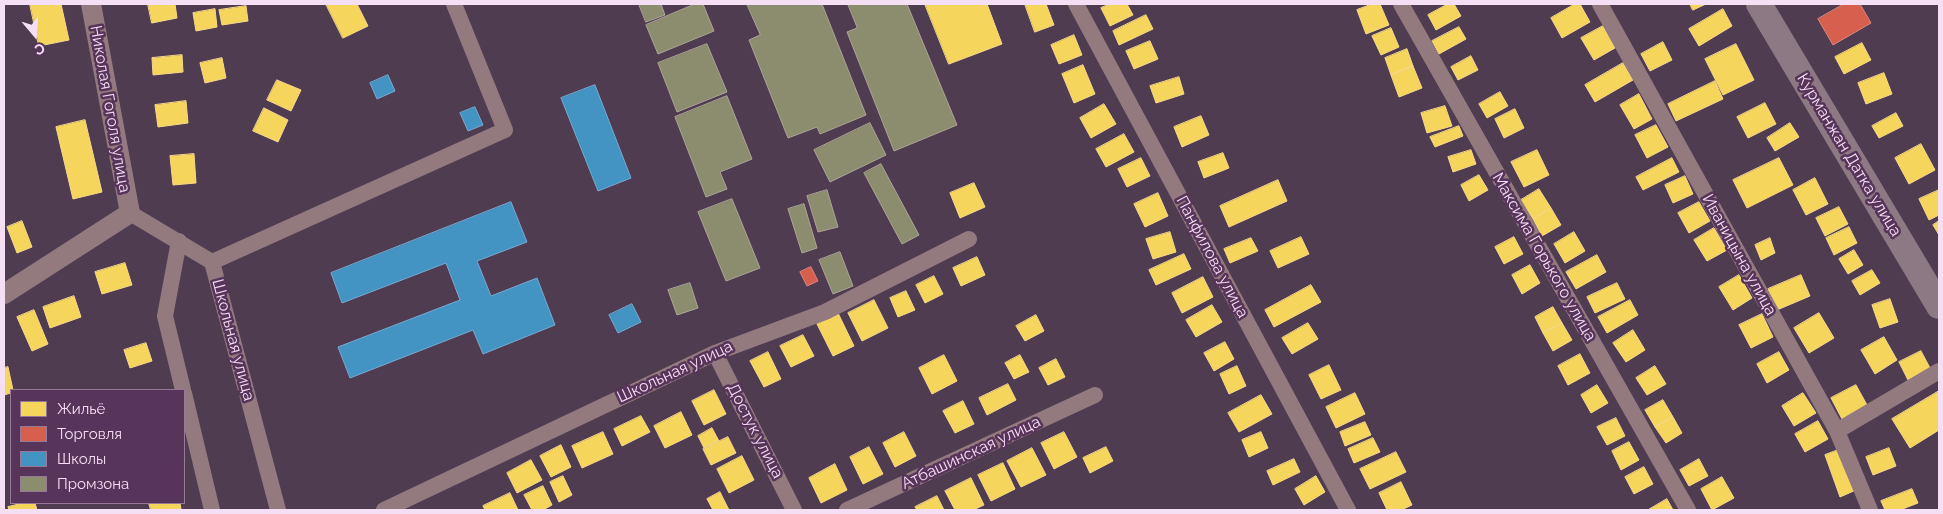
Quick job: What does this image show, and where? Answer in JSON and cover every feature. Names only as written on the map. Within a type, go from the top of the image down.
[{"type":"main road","name":"Курманжан Датка улица","points":[[1759,4],[1939,306]]},
{"type":"street","name":"Николая Гоголя улица","points":[[91,4],[130,213]]},
{"type":"street","points":[[212,262],[505,130],[454,4]]},
{"type":"street","name":"Панфилова улица","points":[[1076,4],[1348,510]]},
{"type":"street","name":"Максима Горького улица","points":[[1401,4],[1688,510]]},
{"type":"street","name":"Иваницына улица","points":[[1600,4],[1837,431],[1870,510]]},
{"type":"street","name":"Школьная улица","points":[[130,213],[212,262],[278,510]]},
{"type":"street","points":[[4,294],[130,213]]},
{"type":"street","name":"Школьная улица","points":[[384,510],[715,353],[825,312],[969,240]]},
{"type":"street","points":[[179,241],[165,316],[182,389]]},
{"type":"street","name":"Достук улица","points":[[715,353],[794,510]]},
{"type":"street","points":[[1837,431],[1939,371]]},
{"type":"street","name":"Атбашинская улица","points":[[847,510],[1095,395]]},
{"type":"street","points":[[185,400],[212,510]]},
{"type":"building: Жильё","points":[[30,4],[61,4],[69,40],[39,46]]},
{"type":"building: Жильё","points":[[148,4],[175,4],[177,18],[152,23]]},
{"type":"building: Жильё","points":[[326,4],[357,4],[368,26],[343,38]]},
{"type":"building: Жильё","points":[[925,4],[987,4],[1002,44],[949,64]]},
{"type":"building: Жильё","points":[[1025,4],[1046,4],[1054,25],[1035,32]]},
{"type":"building: Жильё","points":[[1110,4],[1127,4],[1133,15],[1110,26],[1101,8]]},
{"type":"building: Жильё","points":[[1372,4],[1380,4],[1389,25],[1366,34],[1357,10]]},
{"type":"building: Жильё","points":[[1448,4],[1454,4],[1461,16],[1436,30],[1428,15]]},
{"type":"building: Жильё","points":[[1575,4],[1580,4],[1590,22],[1562,38],[1551,18]]},
{"type":"building: Жильё","points":[[1690,4],[1706,4],[1693,10]]},
{"type":"building: Жильё","points":[[246,6],[248,21],[222,25],[219,10]]},
{"type":"building: Жильё","points":[[215,9],[217,27],[196,31],[193,13]]},
{"type":"building: Жильё","points":[[1723,9],[1732,26],[1699,46],[1689,29]]},
{"type":"building: Жильё","points":[[1146,15],[1153,29],[1119,45],[1113,31]]},
{"type":"building: Жильё","points":[[1603,26],[1615,48],[1594,60],[1581,38]]},
{"type":"building: Жильё","points":[[1459,27],[1466,39],[1439,54],[1432,41]]},
{"type":"building: Жильё","points":[[1391,28],[1399,47],[1381,55],[1372,36]]},
{"type":"building: Жильё","points":[[1074,35],[1082,55],[1059,64],[1051,45]]},
{"type":"building: Жильё","points":[[1150,41],[1158,59],[1134,69],[1126,51]]},
{"type":"building: Жильё","points":[[1663,42],[1672,60],[1650,71],[1641,54]]},
{"type":"building: Жильё","points":[[1862,43],[1871,60],[1844,74],[1835,57]]},
{"type":"building: Жильё","points":[[1736,44],[1754,80],[1723,95],[1705,59]]},
{"type":"building: Жильё","points":[[1407,49],[1413,66],[1391,75],[1385,58]]},
{"type":"building: Жильё","points":[[182,55],[183,72],[153,75],[152,58]]},
{"type":"building: Жильё","points":[[1471,56],[1478,70],[1458,80],[1451,67]]},
{"type":"building: Жильё","points":[[222,58],[226,78],[205,83],[200,63]]},
{"type":"building: Жильё","points":[[1623,63],[1633,80],[1595,102],[1585,85]]},
{"type":"building: Жильё","points":[[1083,65],[1095,94],[1074,103],[1062,74]]},
{"type":"building: Жильё","points":[[1413,66],[1422,88],[1399,97],[1391,75]]},
{"type":"building: Жильё","points":[[1884,73],[1892,94],[1866,104],[1858,83]]},
{"type":"building: Жильё","points":[[1179,77],[1184,94],[1156,103],[1150,86]]},
{"type":"building: Жильё","points":[[277,80],[301,90],[291,111],[267,100]]},
{"type":"building: Жильё","points":[[1715,81],[1723,99],[1676,121],[1668,104]]},
{"type":"building: Жильё","points":[[1500,92],[1508,106],[1487,118],[1479,104]]},
{"type":"building: Жильё","points":[[1639,94],[1652,119],[1634,129],[1620,105]]},
{"type":"building: Жильё","points":[[186,101],[188,123],[158,127],[155,105]]},
{"type":"building: Жильё","points":[[1765,103],[1776,124],[1748,138],[1737,117]]},
{"type":"building: Жильё","points":[[1104,104],[1116,124],[1091,138],[1080,118]]},
{"type":"building: Жильё","points":[[1445,106],[1452,126],[1427,133],[1421,113]]},
{"type":"building: Жильё","points":[[264,108],[288,120],[278,142],[253,131]]},
{"type":"building: Жильё","points":[[1515,109],[1524,128],[1504,138],[1495,119]]},
{"type":"building: Жильё","points":[[1896,113],[1903,126],[1879,138],[1872,126]]},
{"type":"building: Жильё","points":[[1201,116],[1209,135],[1182,147],[1174,127]]},
{"type":"building: Жильё","points":[[85,120],[102,192],[73,199],[56,127]]},
{"type":"building: Жильё","points":[[1790,123],[1799,137],[1775,151],[1767,138]]},
{"type":"building: Жильё","points":[[1656,125],[1668,147],[1647,158],[1635,135]]},
{"type":"building: Жильё","points":[[1459,126],[1463,136],[1435,147],[1430,137]]},
{"type":"building: Жильё","points":[[1124,134],[1134,152],[1106,167],[1096,149]]},
{"type":"building: Жильё","points":[[1921,144],[1935,170],[1909,184],[1895,158]]},
{"type":"building: Жильё","points":[[1471,150],[1476,164],[1453,172],[1448,157]]},
{"type":"building: Жильё","points":[[1537,150],[1549,175],[1524,187],[1511,162]]},
{"type":"building: Жильё","points":[[1223,153],[1229,168],[1204,178],[1198,162]]},
{"type":"building: Жильё","points":[[194,154],[196,183],[173,185],[170,156]]},
{"type":"building: Жильё","points":[[1141,158],[1150,176],[1127,187],[1118,169]]},
{"type":"building: Жильё","points":[[1672,158],[1679,172],[1643,190],[1636,177]]},
{"type":"building: Жильё","points":[[1779,158],[1793,185],[1747,208],[1733,180]]},
{"type":"building: Жильё","points":[[1479,175],[1488,190],[1469,201],[1461,185]]},
{"type":"building: Жильё","points":[[1685,176],[1693,194],[1673,203],[1665,185]]},
{"type":"building: Жильё","points":[[1815,178],[1828,204],[1806,215],[1793,190]]},
{"type":"building: Жильё","points":[[1278,180],[1287,201],[1229,227],[1220,206]]},
{"type":"building: Жильё","points":[[974,183],[985,207],[960,218],[950,193]]},
{"type":"building: Жильё","points":[[1539,189],[1551,208],[1533,219],[1521,200]]},
{"type":"building: Жильё","points":[[1939,190],[1939,215],[1929,220],[1919,199]]},
{"type":"building: Жильё","points":[[1158,193],[1168,216],[1145,227],[1134,204]]},
{"type":"building: Жильё","points":[[1699,202],[1710,221],[1689,233],[1678,213]]},
{"type":"building: Жильё","points":[[1839,207],[1848,224],[1825,236],[1816,218]]},
{"type":"building: Жильё","points":[[1551,208],[1561,225],[1542,236],[1533,219]]},
{"type":"building: Жильё","points":[[22,221],[32,247],[17,253],[7,227]]},
{"type":"building: Жильё","points":[[1939,221],[1939,235],[1933,225]]},
{"type":"building: Жильё","points":[[1849,227],[1857,243],[1834,255],[1826,238]]},
{"type":"building: Жильё","points":[[1714,228],[1727,250],[1707,261],[1694,240]]},
{"type":"building: Жильё","points":[[1170,232],[1176,252],[1153,259],[1146,239]]},
{"type":"building: Жильё","points":[[1574,232],[1585,251],[1565,263],[1554,244]]},
{"type":"building: Жильё","points":[[1301,237],[1309,254],[1278,268],[1270,251]]},
{"type":"building: Жильё","points":[[1514,237],[1523,254],[1504,264],[1495,247]]},
{"type":"building: Жильё","points":[[1251,238],[1258,251],[1230,263],[1224,249]]},
{"type":"building: Жильё","points":[[1770,238],[1775,253],[1761,260],[1755,245]]},
{"type":"building: Жильё","points":[[1854,250],[1863,265],[1848,274],[1839,259]]},
{"type":"building: Жильё","points":[[1184,254],[1191,269],[1156,285],[1149,270]]},
{"type":"building: Жильё","points":[[1597,255],[1606,272],[1576,289],[1566,272]]},
{"type":"building: Жильё","points":[[977,257],[985,275],[961,286],[953,268]]},
{"type":"building: Жильё","points":[[125,263],[132,285],[102,294],[95,272]]},
{"type":"building: Жильё","points":[[1530,265],[1540,283],[1522,294],[1512,275]]},
{"type":"building: Жильё","points":[[1872,270],[1880,283],[1860,295],[1852,281]]},
{"type":"building: Жильё","points":[[1739,275],[1752,298],[1733,310],[1719,287]]},
{"type":"building: Жильё","points":[[1801,275],[1810,296],[1777,310],[1768,289]]},
{"type":"building: Жильё","points":[[934,276],[943,294],[925,303],[916,285]]},
{"type":"building: Жильё","points":[[1203,277],[1213,297],[1182,313],[1172,293]]},
{"type":"building: Жильё","points":[[1617,283],[1625,299],[1595,313],[1587,297]]},
{"type":"building: Жильё","points":[[1311,285],[1321,302],[1274,327],[1265,310]]},
{"type":"building: Жильё","points":[[906,291],[915,310],[898,317],[890,298]]},
{"type":"building: Жильё","points":[[74,296],[81,317],[50,328],[43,307]]},
{"type":"building: Жильё","points":[[1890,299],[1898,322],[1880,328],[1872,305]]},
{"type":"building: Жильё","points":[[874,300],[888,328],[862,341],[848,313]]},
{"type":"building: Жильё","points":[[1630,300],[1638,315],[1607,333],[1598,317]]},
{"type":"building: Жильё","points":[[1212,305],[1222,322],[1196,337],[1186,320]]},
{"type":"building: Жильё","points":[[1553,307],[1562,323],[1543,333],[1535,317]]},
{"type":"building: Жильё","points":[[34,310],[48,344],[32,351],[17,317]]},
{"type":"building: Жильё","points":[[838,313],[854,346],[833,356],[817,324]]},
{"type":"building: Жильё","points":[[1819,313],[1834,338],[1809,353],[1794,328]]},
{"type":"building: Жильё","points":[[1762,314],[1773,337],[1751,348],[1739,325]]},
{"type":"building: Жильё","points":[[1036,315],[1044,331],[1025,341],[1016,326]]},
{"type":"building: Жильё","points":[[1308,323],[1318,339],[1292,354],[1282,338]]},
{"type":"building: Жильё","points":[[1562,323],[1572,340],[1553,351],[1543,333]]},
{"type":"building: Жильё","points":[[1633,330],[1645,350],[1626,362],[1613,343]]},
{"type":"building: Жильё","points":[[803,335],[814,356],[791,367],[780,346]]},
{"type":"building: Жильё","points":[[1884,337],[1897,360],[1875,374],[1861,350]]},
{"type":"building: Жильё","points":[[1225,342],[1234,359],[1214,371],[1204,353]]},
{"type":"building: Жильё","points":[[146,343],[152,361],[130,368],[124,350]]},
{"type":"building: Жильё","points":[[1921,351],[1930,368],[1908,380],[1899,362]]},
{"type":"building: Жильё","points":[[768,352],[781,379],[764,387],[750,361]]},
{"type":"building: Жильё","points":[[1779,352],[1789,370],[1767,383],[1757,364]]},
{"type":"building: Жильё","points":[[1580,354],[1590,373],[1568,385],[1558,366]]},
{"type":"building: Жильё","points":[[944,355],[957,381],[932,394],[919,368]]},
{"type":"building: Жильё","points":[[1020,355],[1029,372],[1014,379],[1005,363]]},
{"type":"building: Жильё","points":[[1056,359],[1065,377],[1048,385],[1039,368]]},
{"type":"building: Жильё","points":[[1329,365],[1341,390],[1321,399],[1309,375]]},
{"type":"building: Жильё","points":[[1237,366],[1246,386],[1229,394],[1220,374]]},
{"type":"building: Жильё","points":[[1655,366],[1666,384],[1647,395],[1636,378]]},
{"type":"building: Жильё","points":[[8,367],[13,389],[10,389],[10,393],[4,395],[4,368]]},
{"type":"building: Жильё","points":[[1008,384],[1016,400],[987,415],[979,398]]},
{"type":"building: Жильё","points":[[1597,385],[1608,403],[1591,413],[1581,395]]},
{"type":"building: Жильё","points":[[1856,385],[1867,405],[1842,419],[1831,398]]},
{"type":"building: Жильё","points":[[714,390],[726,414],[704,425],[692,401]]},
{"type":"building: Жильё","points":[[1939,391],[1939,430],[1910,448],[1892,419]]},
{"type":"building: Жильё","points":[[1355,393],[1365,414],[1336,428],[1326,407]]},
{"type":"building: Жильё","points":[[1803,393],[1816,413],[1794,426],[1782,406]]},
{"type":"building: Жильё","points":[[1261,395],[1272,414],[1239,432],[1228,413]]},
{"type":"building: Жильё","points":[[1663,400],[1673,417],[1655,427],[1645,410]]},
{"type":"building: Жильё","points":[[963,401],[974,424],[955,433],[943,411]]},
{"type":"building: Жильё","points":[[681,412],[692,435],[665,448],[654,426]]},
{"type":"building: Жильё","points":[[641,416],[650,432],[622,446],[614,429]]},
{"type":"building: Жильё","points":[[1673,417],[1682,433],[1666,443],[1655,427]]},
{"type":"building: Жильё","points":[[1616,418],[1625,436],[1607,445],[1597,427]]},
{"type":"building: Жильё","points":[[1818,421],[1828,439],[1805,452],[1795,434]]},
{"type":"building: Жильё","points":[[1365,422],[1371,435],[1345,446],[1340,432]]},
{"type":"building: Жильё","points":[[712,428],[719,441],[704,448],[698,436]]},
{"type":"building: Жильё","points":[[603,432],[613,454],[582,468],[572,446]]},
{"type":"building: Жильё","points":[[904,432],[916,456],[895,467],[883,443]]},
{"type":"building: Жильё","points":[[1064,432],[1077,457],[1054,469],[1041,443]]},
{"type":"building: Жильё","points":[[1261,432],[1268,448],[1249,457],[1242,440]]},
{"type":"building: Жильё","points":[[728,437],[736,453],[711,465],[703,449]]},
{"type":"building: Жильё","points":[[1373,438],[1380,452],[1354,463],[1348,449]]},
{"type":"building: Жильё","points":[[1629,442],[1639,460],[1621,470],[1612,451]]},
{"type":"building: Жильё","points":[[561,445],[571,467],[551,477],[540,456]]},
{"type":"building: Жильё","points":[[869,447],[883,474],[863,484],[850,457]]},
{"type":"building: Жильё","points":[[1106,447],[1113,461],[1090,473],[1083,458]]},
{"type":"building: Жильё","points":[[1032,448],[1046,475],[1021,487],[1007,461]]},
{"type":"building: Жильё","points":[[1889,448],[1896,466],[1873,475],[1866,457]]},
{"type":"building: Жильё","points":[[1841,449],[1856,490],[1840,497],[1825,455]]},
{"type":"building: Жильё","points":[[1396,452],[1406,472],[1370,489],[1360,469]]},
{"type":"building: Жильё","points":[[742,456],[754,480],[729,493],[717,469]]},
{"type":"building: Жильё","points":[[1294,459],[1300,472],[1273,485],[1267,471]]},
{"type":"building: Жильё","points":[[1699,459],[1708,476],[1689,486],[1680,470]]},
{"type":"building: Жильё","points":[[531,460],[542,480],[517,493],[507,473]]},
{"type":"building: Жильё","points":[[1003,463],[1015,489],[991,501],[978,475]]},
{"type":"building: Жильё","points":[[835,464],[847,490],[821,503],[809,478]]},
{"type":"building: Жильё","points":[[1644,467],[1653,484],[1634,494],[1625,477]]},
{"type":"building: Жильё","points":[[563,476],[572,495],[559,502],[550,482]]},
{"type":"building: Жильё","points":[[1316,476],[1325,492],[1304,505],[1295,489]]},
{"type":"building: Жильё","points":[[1722,477],[1734,498],[1712,510],[1701,489]]},
{"type":"building: Жильё","points":[[971,478],[984,505],[973,510],[955,510],[945,491]]},
{"type":"building: Жильё","points":[[1401,482],[1412,505],[1401,510],[1387,510],[1379,493]]},
{"type":"building: Жильё","points":[[543,486],[552,505],[543,510],[532,510],[524,495]]},
{"type":"building: Жильё","points":[[1912,489],[1918,503],[1900,510],[1885,510],[1881,501]]},
{"type":"building: Жильё","points":[[720,492],[729,510],[713,510],[707,499]]},
{"type":"building: Жильё","points":[[510,493],[518,510],[485,510],[483,506]]},
{"type":"building: Жильё","points":[[937,496],[944,510],[917,510],[915,507]]},
{"type":"building: Жильё","points":[[1667,499],[1673,510],[1648,510]]},
{"type":"building: Жильё","points":[[19,504],[35,504],[37,510],[9,510],[8,507]]},
{"type":"building: Жильё","points":[[149,504],[180,504],[181,509],[151,510]]},
{"type":"building: Торговля","points":[[1844,4],[1860,4],[1871,23],[1833,45],[1818,19]]},
{"type":"building: Торговля","points":[[811,267],[818,281],[807,286],[800,272]]},
{"type":"building: Школы","points":[[388,75],[395,91],[377,99],[370,83]]},
{"type":"building: Школы","points":[[595,85],[631,178],[598,191],[561,98]]},
{"type":"building: Школы","points":[[475,107],[483,125],[468,131],[460,113]]},
{"type":"building: Школы","points":[[511,202],[527,242],[477,261],[491,296],[537,278],[555,325],[483,354],[473,330],[350,378],[338,347],[460,300],[446,263],[342,303],[331,273]]},
{"type":"building: Школы","points":[[632,304],[641,322],[618,333],[609,315]]},
{"type":"building: Промзона","points":[[639,4],[661,4],[665,15],[646,22]]},
{"type":"building: Промзона","points":[[695,4],[703,4],[714,31],[658,54],[646,25]]},
{"type":"building: Промзона","points":[[747,4],[822,4],[866,115],[820,134],[817,127],[788,138],[749,40],[760,35]]},
{"type":"building: Промзона","points":[[848,4],[907,4],[957,125],[894,151],[847,32],[857,28]]},
{"type":"building: Промзона","points":[[707,44],[727,92],[677,112],[658,63]]},
{"type":"building: Промзона","points":[[727,96],[752,159],[720,172],[727,189],[706,197],[675,117]]},
{"type":"building: Промзона","points":[[870,123],[886,155],[830,182],[814,150]]},
{"type":"building: Промзона","points":[[881,164],[919,235],[902,244],[864,173]]},
{"type":"building: Промзона","points":[[827,190],[838,227],[818,232],[807,196]]},
{"type":"building: Промзона","points":[[732,199],[760,268],[726,281],[698,212]]},
{"type":"building: Промзона","points":[[804,204],[817,248],[802,253],[788,209]]},
{"type":"building: Промзона","points":[[840,252],[853,286],[833,294],[819,260]]},
{"type":"building: Промзона","points":[[690,283],[698,308],[677,315],[668,290]]}]
